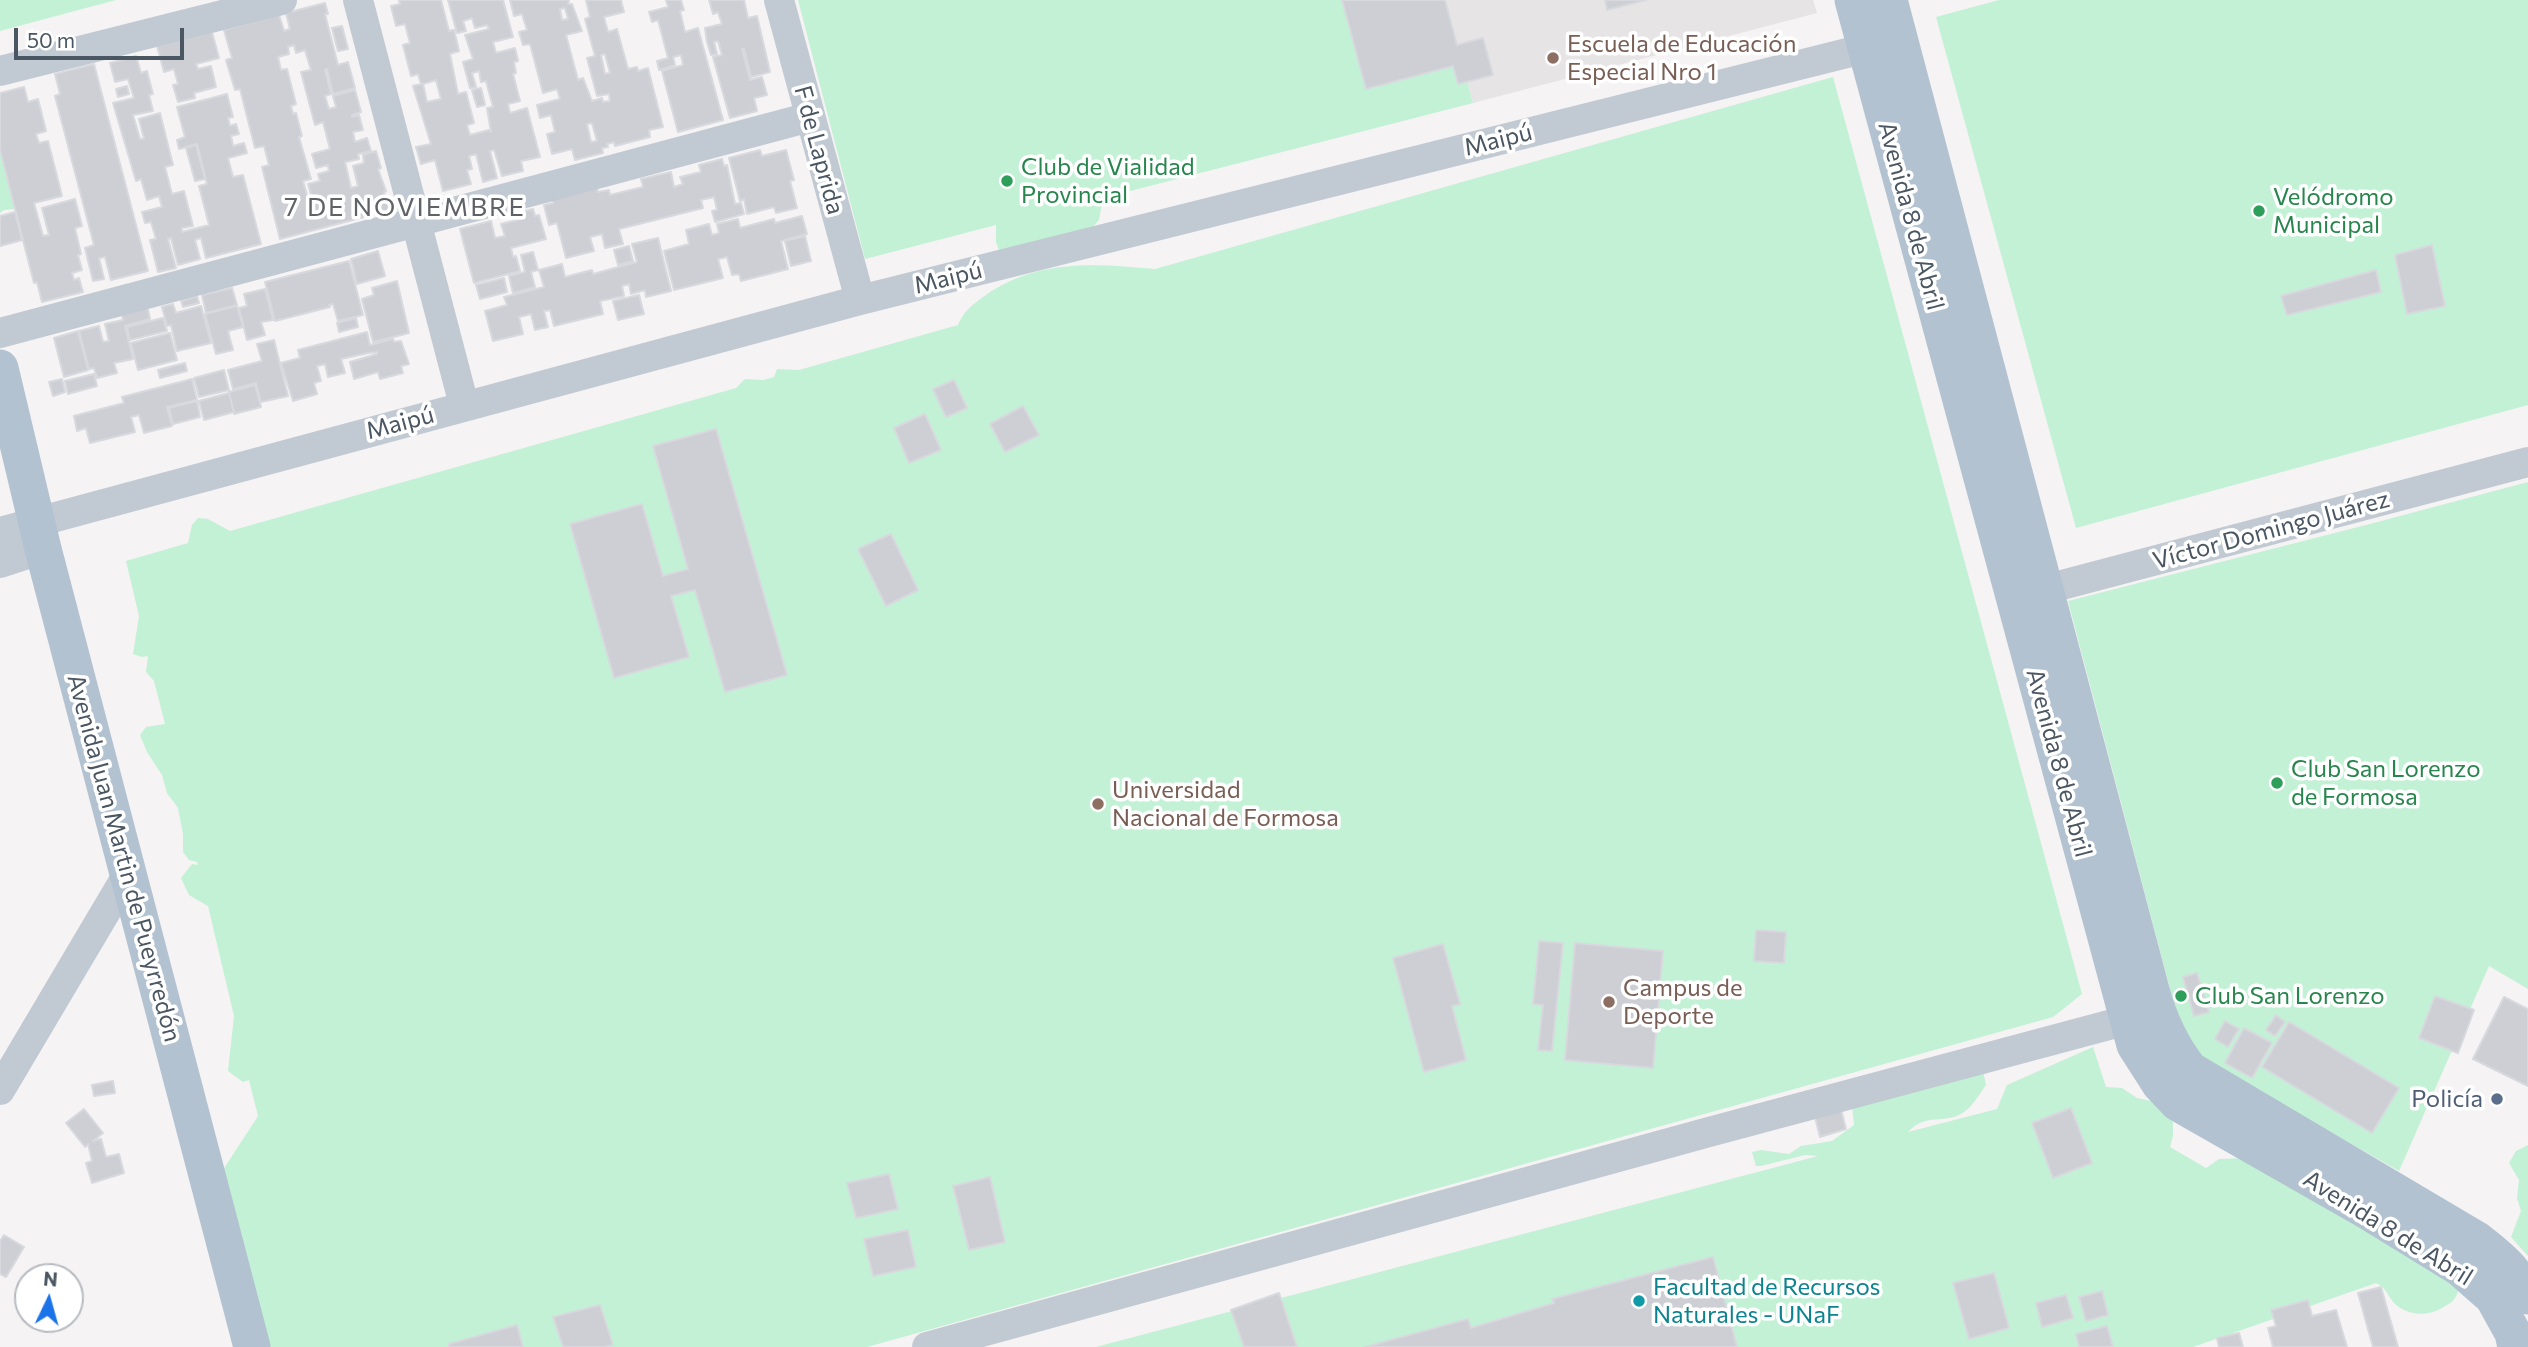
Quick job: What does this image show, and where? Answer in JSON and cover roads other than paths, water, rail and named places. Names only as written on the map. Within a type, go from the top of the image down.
[{"type":"main road","name":"Avenida 8 de Abril","points":[[1853,0],[1883,44],[2143,1016],[2135,1045],[2160,1084],[2178,1103],[2439,1237],[2477,1240],[2504,1261],[2521,1280],[2528,1296]]},
{"type":"main road","name":"Avenida 8 de Abril","points":[[1883,44],[1889,0]]},
{"type":"main road","name":"Avenida Juan Martin de Pueyrredón","points":[[0,368],[40,536],[253,1347]]},
{"type":"main road","name":"Avenida 8 de Abril","points":[[2439,1237],[2460,1268],[2493,1297],[2513,1334],[2516,1347]]},
{"type":"street","points":[[0,71],[282,0]]},
{"type":"street","points":[[358,0],[464,405]]},
{"type":"street","name":"F de Laprida","points":[[779,0],[860,300]]},
{"type":"street","name":"Maipú","points":[[0,532],[40,536],[464,405],[860,300],[1883,44]]},
{"type":"street","points":[[0,334],[810,117]]},
{"type":"street","name":"Víctor Domingo Juárez","points":[[2030,594],[2528,463]]},
{"type":"street","points":[[0,563],[40,536]]},
{"type":"street","points":[[0,1090],[128,874]]},
{"type":"street","points":[[927,1347],[2143,1016]]},
{"type":"place","name":"Escuela de Educación Especial Nro 1","points":[[1553,58]]},
{"type":"place","name":"Club de Vialidad Provincial","points":[[1007,181]]},
{"type":"place","name":"Velódromo Municipal","points":[[2259,211]]},
{"type":"place","name":"Club San Lorenzo de Formosa","points":[[2277,783]]},
{"type":"place","name":"Universidad Nacional de Formosa","points":[[1098,804]]},
{"type":"place","name":"Club San Lorenzo","points":[[2181,996]]},
{"type":"place","name":"Campus de Deporte","points":[[1609,1002]]},
{"type":"place","name":"Policía","points":[[2497,1099]]},
{"type":"place","name":"Facultad de Recursos Naturales - UNaF","points":[[1639,1301]]},
{"type":"district","name":"7 DE NOVIEMBRE","points":[[405,207]]}]
